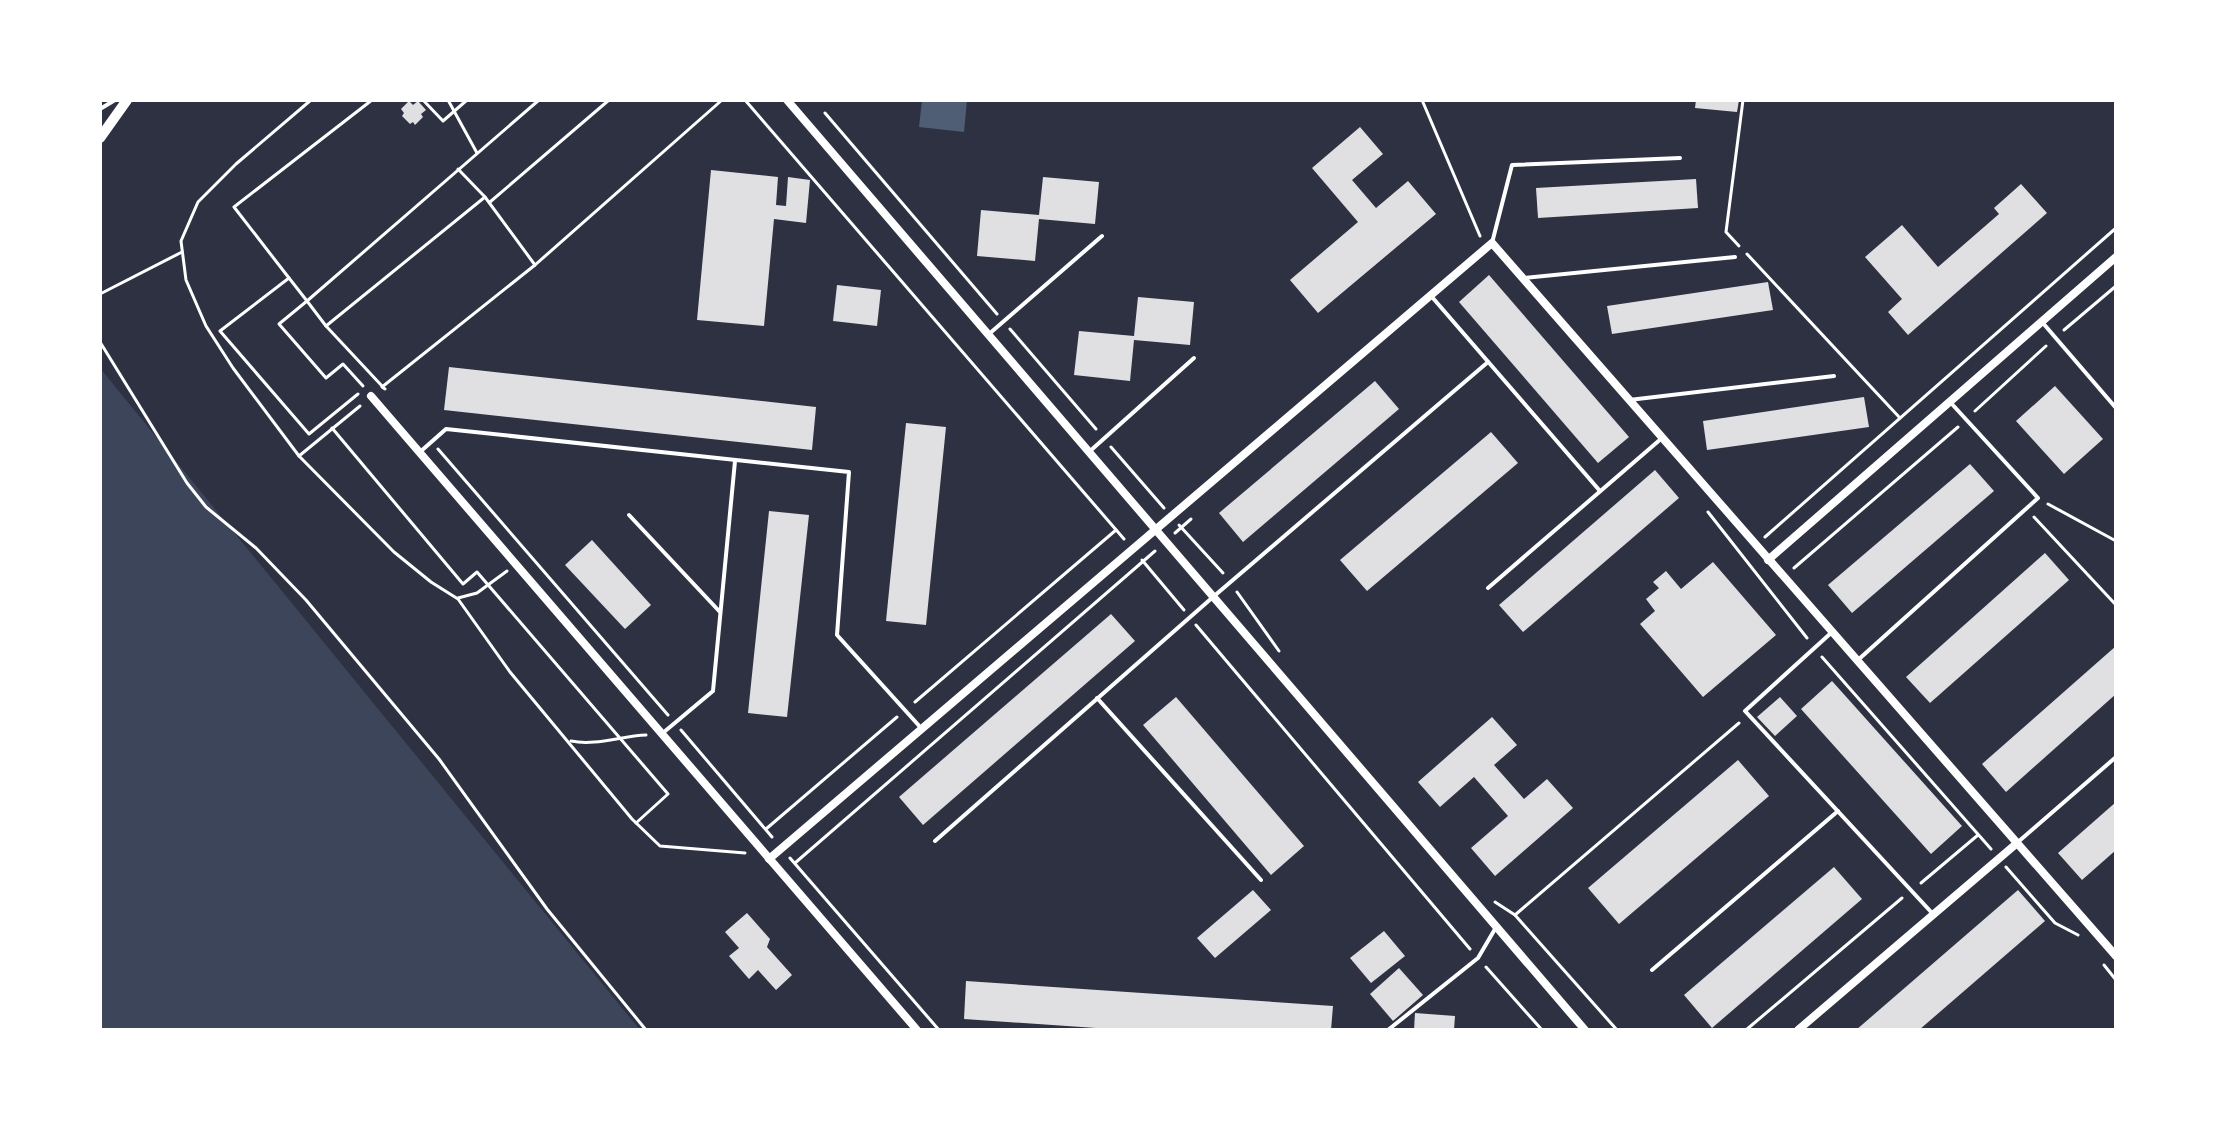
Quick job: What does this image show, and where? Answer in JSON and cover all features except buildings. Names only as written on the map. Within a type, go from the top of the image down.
[{"type":"street","points":[[100,138],[127,100]]},
{"type":"street","points":[[787,100],[1585,1030]]},
{"type":"street","points":[[767,857],[782,848],[1492,243],[2116,956]]},
{"type":"street","points":[[1768,560],[2116,257]]},
{"type":"street","points":[[371,396],[917,1030]]},
{"type":"street","points":[[1798,1030],[2016,844]]},
{"type":"lane","points":[[100,109],[115,100]]},
{"type":"lane","points":[[1492,243],[1512,165],[1680,158]]},
{"type":"lane","points":[[988,334],[1102,236]]},
{"type":"lane","points":[[1522,278],[1735,257]]},
{"type":"lane","points":[[1430,295],[1600,491]]},
{"type":"lane","points":[[2042,322],[2116,408]]},
{"type":"lane","points":[[1089,452],[1194,358]]},
{"type":"lane","points":[[935,841],[1213,597],[1488,362]]},
{"type":"lane","points":[[1629,400],[1834,376]]},
{"type":"lane","points":[[1857,661],[2038,498],[1950,401]]},
{"type":"lane","points":[[420,452],[446,429],[849,472],[837,635],[922,729]]},
{"type":"lane","points":[[1488,588],[1662,438]]},
{"type":"lane","points":[[662,734],[713,691],[735,460]]},
{"type":"lane","points":[[629,515],[720,612]]},
{"type":"lane","points":[[1832,633],[1745,711],[1933,914]]},
{"type":"lane","points":[[1097,698],[1261,880]]},
{"type":"lane","points":[[2016,844],[2116,757]]},
{"type":"lane","points":[[1652,970],[1838,811]]},
{"type":"lane","points":[[1388,1030],[1478,958],[1496,927]]},
{"type":"path","points":[[311,100],[236,164],[198,202],[181,241],[186,280],[206,326],[233,368],[299,456],[394,552],[458,599],[510,672],[636,823],[660,846],[767,857]]},
{"type":"path","points":[[372,100],[234,207],[326,326],[391,398]]},
{"type":"path","points":[[423,100],[443,121],[467,100]]},
{"type":"path","points":[[448,100],[477,153]]},
{"type":"path","points":[[289,278],[220,331],[309,434],[365,388],[343,364],[326,378],[279,324],[539,100]]},
{"type":"path","points":[[490,202],[609,100]]},
{"type":"path","points":[[382,387],[535,265],[722,100]]},
{"type":"path","points":[[745,100],[1133,549]]},
{"type":"path","points":[[1743,100],[1726,232],[1900,418]]},
{"type":"path","points":[[458,169],[490,202],[535,265]]},
{"type":"path","points":[[326,326],[485,197]]},
{"type":"path","points":[[1742,556],[2116,228]]},
{"type":"path","points":[[100,294],[182,252]]},
{"type":"path","points":[[1784,578],[2116,286]]},
{"type":"path","points":[[100,342],[187,483],[206,507],[256,548],[306,600],[378,685],[439,759],[547,909],[646,1030]]},
{"type":"path","points":[[299,456],[371,396]]},
{"type":"path","points":[[332,428],[463,584],[477,572],[668,794],[636,823]]},
{"type":"path","points":[[432,442],[939,1030]]},
{"type":"path","points":[[2038,498],[2116,541]]},
{"type":"path","points":[[2026,509],[2116,605]]},
{"type":"path","points":[[795,863],[1193,518]]},
{"type":"path","points":[[766,829],[1116,530]]},
{"type":"path","points":[[1143,561],[1542,1030]]},
{"type":"path","points":[[458,599],[477,593],[516,564]]},
{"type":"path","points":[[1822,658],[2055,923],[2082,937]]},
{"type":"path","points":[[1617,1030],[1515,915],[1748,715]]},
{"type":"path","points":[[569,741],[597,743],[619,737],[662,734]]},
{"type":"path","points":[[1746,1030],[1978,835]]},
{"type":"path","points":[[2099,958],[2116,980]]},
{"type":"shaded area","points":[[922,100],[967,100],[964,132],[919,127]]},
{"type":"shaded area","points":[[100,368],[640,1030],[100,1030]]}]
